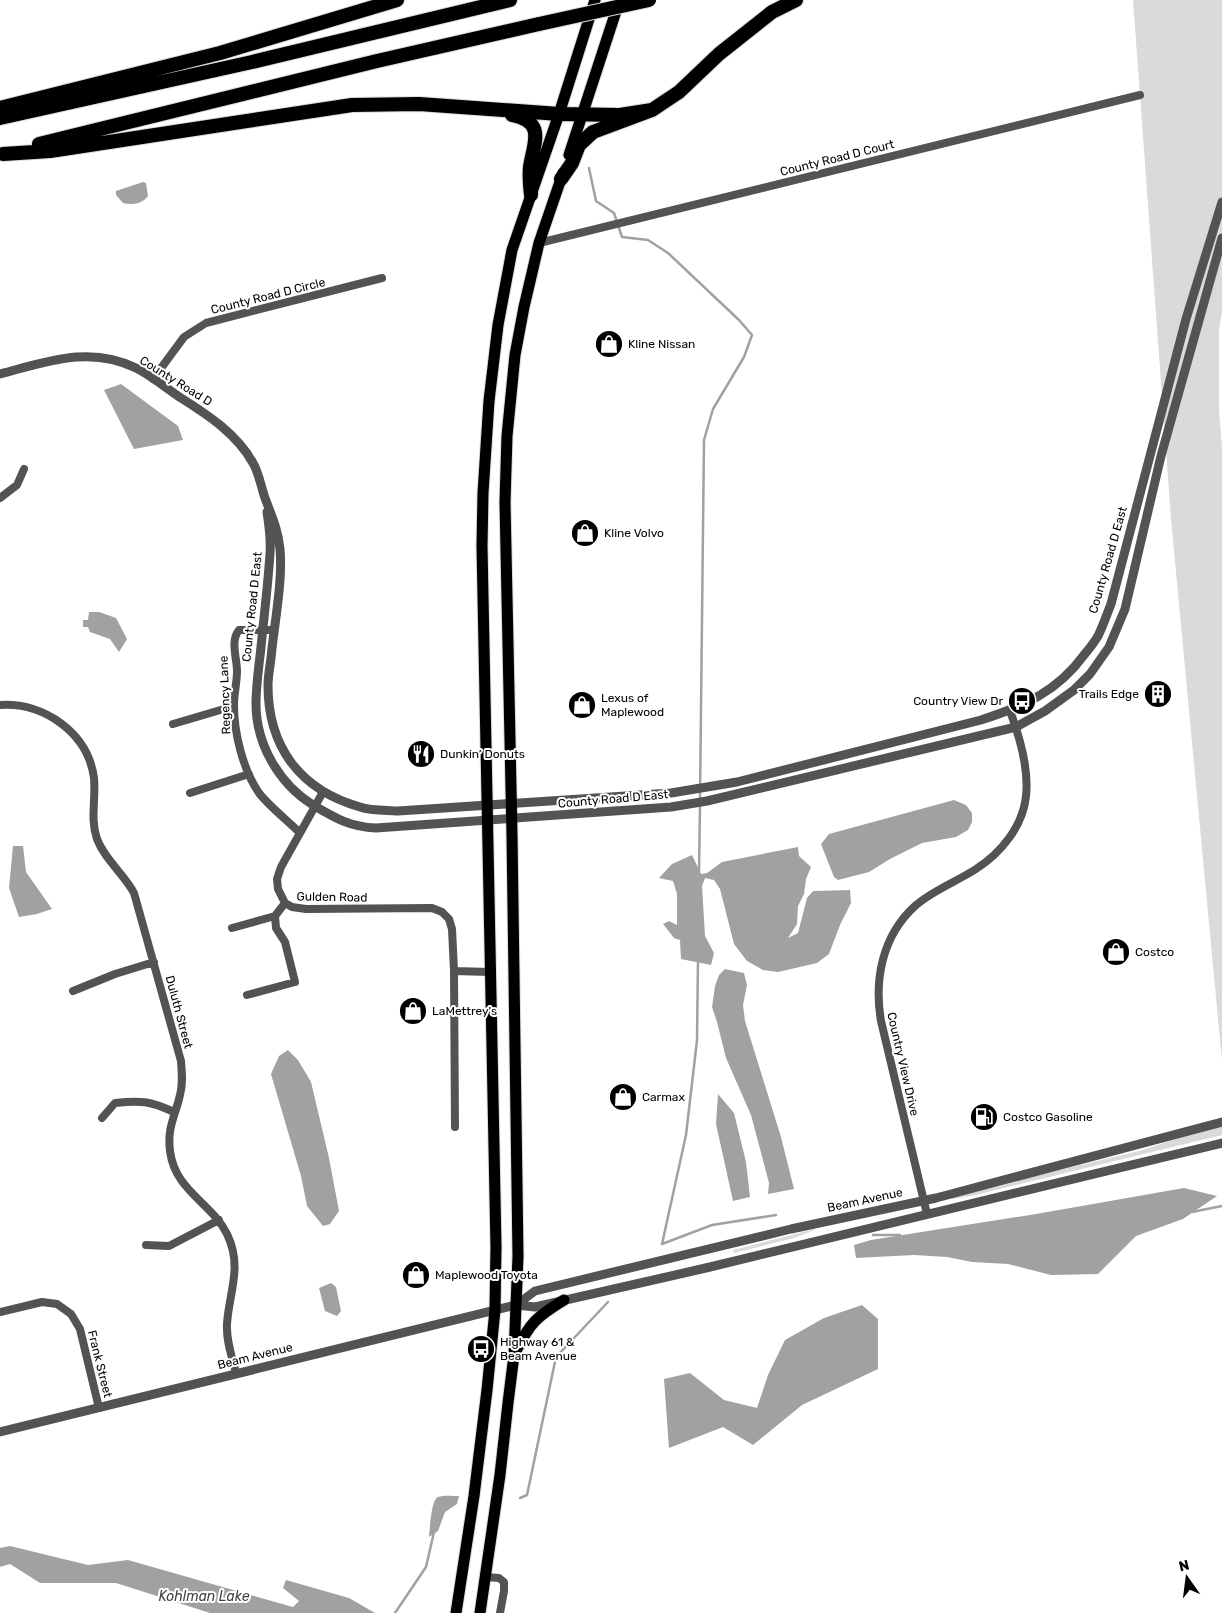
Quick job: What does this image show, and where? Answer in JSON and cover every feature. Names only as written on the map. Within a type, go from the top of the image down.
[{"type":"highway","points":[[0,108],[220,54],[397,0]]},
{"type":"highway","points":[[0,118],[252,62],[510,0]]},
{"type":"highway","points":[[2,154],[377,61],[649,0]]},
{"type":"highway","points":[[561,179],[572,163],[579,145],[593,132],[652,110],[678,92],[719,54],[772,12],[796,0]]},
{"type":"highway","points":[[2,154],[59,149],[352,105],[419,104],[559,114],[620,114],[652,110]]},
{"type":"highway","points":[[472,107],[519,117],[528,121],[534,127],[536,139],[530,169],[531,195]]},
{"type":"main road","points":[[456,1613],[488,1390],[495,1310],[496,1247],[482,546],[489,401],[497,335],[512,250],[559,114],[595,0]]},
{"type":"main road","points":[[480,1613],[500,1475],[514,1355],[518,1256],[512,820],[505,502],[511,387],[524,307],[540,243],[620,0]]},
{"type":"main road","points":[[514,1355],[534,1321],[564,1300]]},
{"type":"street","name":"County Road D Court","points":[[540,243],[1140,95]]},
{"type":"street","name":"County Road D East","points":[[266,499],[276,524],[280,550],[280,572],[268,684],[270,717],[280,743],[291,762],[309,783],[332,798],[362,808],[398,811],[655,795],[729,784],[1010,711],[1041,696],[1064,679],[1097,637],[1108,612],[1186,319],[1222,202]]},
{"type":"street","name":"County Road D East","points":[[266,499],[271,551],[256,705],[264,745],[274,766],[285,782],[300,797],[338,820],[364,828],[512,820],[671,807],[708,801],[1016,727],[1045,711],[1074,690],[1090,674],[1110,647],[1125,609],[1161,456],[1222,238]]},
{"type":"street","name":"County Road D Circle","points":[[153,379],[184,337],[206,323],[382,278]]},
{"type":"street","name":"County Road D","points":[[0,374],[65,358],[90,356],[113,360],[137,369],[208,415],[232,435],[254,463],[266,499]]},
{"type":"street","points":[[0,498],[16,485],[24,469]]},
{"type":"street","name":"Regency Lane","points":[[274,630],[239,630],[235,634],[237,671],[234,706],[238,738],[249,774],[260,794],[300,833]]},
{"type":"street","name":"Duluth Street","points":[[0,705],[28,707],[52,716],[72,732],[85,751],[93,775],[95,789],[94,825],[97,838],[102,850],[125,878],[134,893],[181,1061],[180,1097],[174,1112],[169,1142],[173,1165],[184,1185],[219,1220],[228,1235],[233,1249],[235,1275],[227,1332],[236,1373]]},
{"type":"street","points":[[173,724],[234,706]]},
{"type":"street","name":"Country View Drive","points":[[927,1214],[881,1021],[878,1003],[881,964],[887,946],[898,927],[914,907],[934,892],[984,864],[994,856],[1009,839],[1021,817],[1026,796],[1026,776],[1016,727],[1010,711]]},
{"type":"street","points":[[190,793],[249,774]]},
{"type":"street","name":"Gulden Road","points":[[323,792],[281,867],[277,879],[278,889],[285,903],[292,907],[306,909],[432,908],[442,912],[449,919],[452,929],[454,971],[455,1128]]},
{"type":"street","points":[[232,928],[275,916],[285,903]]},
{"type":"street","points":[[247,995],[295,982],[285,942],[276,928],[275,916]]},
{"type":"street","points":[[73,991],[115,974],[154,962]]},
{"type":"street","points":[[454,971],[490,972]]},
{"type":"street","points":[[102,1118],[114,1103],[133,1101],[152,1102],[174,1112]]},
{"type":"street","name":"Beam Avenue","points":[[516,1305],[535,1291],[791,1229],[924,1200],[1222,1122]]},
{"type":"street","name":"Beam Avenue","points":[[0,1432],[516,1305],[535,1307],[710,1268],[1222,1143]]},
{"type":"street","points":[[146,1246],[168,1246],[219,1220]]},
{"type":"street","name":"Frank Street","points":[[0,1312],[42,1302],[57,1304],[71,1314],[80,1329],[98,1408]]},
{"type":"street","points":[[485,1577],[498,1578],[504,1582],[500,1613]]},
{"type":"shaded area","points":[[1133,0],[1222,0],[1222,312],[1219,330],[1219,410],[1222,447],[1222,1061],[1171,519]]},
{"type":"shaded area","points":[[1222,1125],[1222,1135],[971,1196],[952,1199],[951,1196],[1143,1150]]},
{"type":"shaded area","points":[[815,1229],[794,1238],[734,1253],[733,1250]]},
{"type":"water","points":[[143,182],[146,183],[148,196],[140,202],[134,204],[123,203],[116,195],[116,191]]},
{"type":"water","points":[[121,384],[178,426],[183,440],[134,449],[104,390]]},
{"type":"water","points":[[89,612],[99,612],[116,618],[127,639],[119,652],[110,639],[90,632],[88,627],[83,627],[83,620],[88,620]]},
{"type":"water","points":[[954,800],[966,805],[972,813],[972,822],[968,830],[956,837],[922,843],[869,872],[838,880],[834,877],[821,844],[829,834]]},
{"type":"water","points":[[13,846],[23,846],[26,872],[52,909],[19,917],[9,888]]},
{"type":"water","points":[[798,847],[799,856],[811,867],[806,879],[804,894],[798,906],[797,924],[788,938],[798,933],[807,898],[813,891],[850,890],[851,903],[829,954],[817,963],[778,972],[763,970],[747,961],[734,944],[720,889],[714,880],[705,878],[702,886],[705,936],[714,953],[711,965],[681,959],[680,940],[674,938],[663,924],[669,921],[677,925],[677,894],[673,881],[659,878],[672,864],[692,855],[701,874],[707,873],[722,862]]},
{"type":"water","points":[[725,969],[744,973],[747,985],[743,1005],[745,1021],[781,1137],[794,1189],[768,1194],[769,1183],[751,1115],[726,1058],[712,1007],[715,986],[719,975]]},
{"type":"water","points":[[288,1050],[298,1060],[311,1082],[329,1158],[339,1211],[330,1224],[323,1226],[307,1206],[301,1176],[271,1074],[279,1056]]},
{"type":"water","points":[[718,1094],[734,1113],[746,1162],[750,1197],[733,1201],[716,1124]]},
{"type":"water","points":[[1184,1188],[1217,1196],[1183,1219],[1136,1236],[1098,1274],[1051,1275],[1008,1264],[972,1262],[947,1257],[914,1255],[856,1258],[854,1245],[871,1240]]},
{"type":"water","points":[[331,1283],[336,1287],[341,1311],[337,1316],[325,1311],[319,1288]]},
{"type":"water","points":[[862,1305],[878,1319],[878,1369],[802,1405],[753,1445],[723,1427],[669,1448],[664,1379],[690,1373],[724,1400],[757,1408],[768,1375],[785,1340],[824,1318]]},
{"type":"water","points":[[443,1496],[459,1496],[457,1504],[445,1512],[438,1531],[429,1537],[432,1509],[436,1499]]},
{"type":"water","name":"Kohlman Lake","points":[[10,1546],[88,1565],[128,1560],[293,1607],[299,1601],[283,1588],[286,1580],[349,1598],[375,1613],[210,1613],[116,1583],[40,1583],[10,1564],[0,1567],[0,1548]]},
{"type":"waterway","points":[[589,168],[596,201],[614,213],[622,237],[648,240],[668,253],[739,320],[752,335],[744,357],[713,409],[704,440],[700,799]]},
{"type":"waterway","points":[[699,872],[700,805]]},
{"type":"waterway","points":[[662,1244],[686,1135],[697,1040],[698,960]]},
{"type":"waterway","points":[[1192,1212],[1222,1206]]},
{"type":"waterway","points":[[662,1244],[712,1225],[776,1215]]},
{"type":"waterway","points":[[873,1235],[900,1235]]},
{"type":"waterway","points":[[520,1498],[527,1495],[556,1357],[608,1302]]},
{"type":"waterway","points":[[395,1613],[426,1567],[434,1532]]},
{"type":"place","name":"Kline Nissan","points":[[609,344]]},
{"type":"place","name":"Kline Volvo","points":[[585,533]]},
{"type":"place","name":"Trails Edge","points":[[1158,694]]},
{"type":"place","name":"Country View Dr","points":[[1022,701]]},
{"type":"place","name":"Lexus of Maplewood","points":[[582,705]]},
{"type":"place","name":"Dunkin’ Donuts","points":[[421,754]]},
{"type":"place","name":"Costco","points":[[1116,952]]},
{"type":"place","name":"LaMettrey's","points":[[413,1011]]},
{"type":"place","name":"Carmax","points":[[623,1097]]},
{"type":"place","name":"Costco Gasoline","points":[[984,1117]]},
{"type":"place","name":"Maplewood Toyota","points":[[416,1275]]},
{"type":"place","name":"Highway 61 & Beam Avenue","points":[[481,1349]]}]
